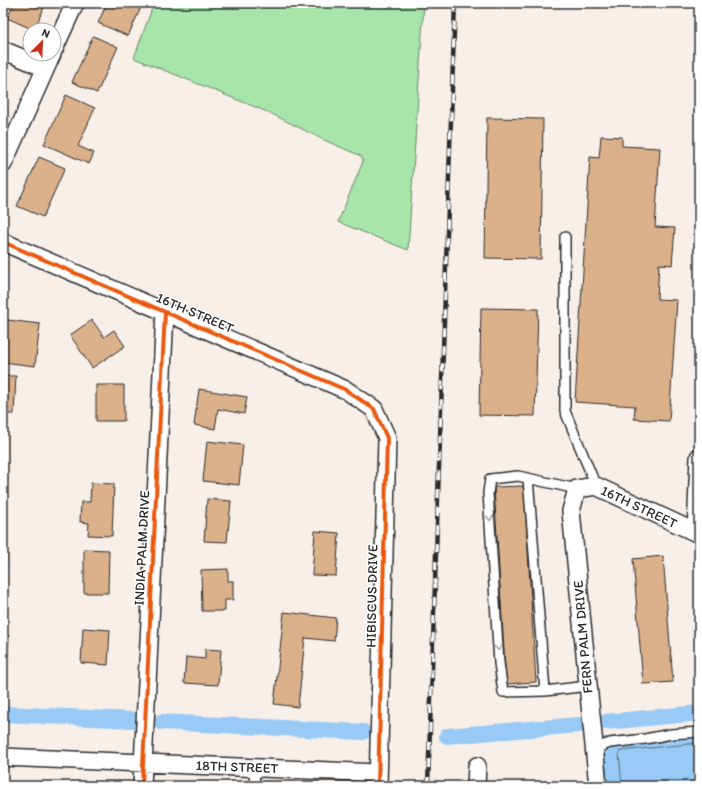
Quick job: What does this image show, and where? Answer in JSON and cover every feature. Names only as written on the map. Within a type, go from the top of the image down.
[{"type":"street","points":[[62,31],[75,3]]},
{"type":"street","points":[[3,50],[22,55]]},
{"type":"street","points":[[3,164],[48,62]]},
{"type":"street","name":"16TH STREET","points":[[3,242],[346,390],[374,409]]},
{"type":"street","name":"INDIA PALM DRIVE","points":[[142,786],[165,312]]},
{"type":"street","name":"HIBISCUS DRIVE","points":[[374,409],[387,438],[378,780]]},
{"type":"street","points":[[698,534],[699,457]]},
{"type":"street","name":"16TH STREET","points":[[577,489],[596,486],[698,534]]},
{"type":"street","name":"FERN PALM DRIVE","points":[[577,489],[571,511],[598,786]]},
{"type":"street","name":"18TH STREET","points":[[3,756],[255,768],[378,780]]},
{"type":"street","points":[[476,786],[477,766]]},
{"type":"lane","points":[[565,237],[565,411],[596,486]]},
{"type":"lane","points":[[577,489],[518,476],[490,479],[488,493],[499,663],[503,692],[545,691],[588,686]]},
{"type":"lane","points":[[528,478],[545,691]]},
{"type":"lane","points":[[594,749],[610,744],[671,734],[699,732]]},
{"type":"lane","points":[[254,786],[255,768]]},
{"type":"green space","points":[[154,3],[424,3],[408,250],[338,222],[362,164],[363,160],[361,156],[322,139],[270,113],[134,58]]},
{"type":"water","points":[[699,728],[699,786],[607,786],[603,738]]},
{"type":"building","points":[[14,3],[46,3],[38,22],[22,22],[22,25],[7,18]]},
{"type":"building","points":[[107,3],[143,3],[128,36],[98,23]]},
{"type":"building","points":[[93,36],[118,47],[97,93],[72,82]]},
{"type":"building","points":[[66,95],[95,108],[78,146],[94,153],[89,164],[44,144]]},
{"type":"building","points":[[487,118],[543,119],[541,259],[485,258]]},
{"type":"building","points":[[601,136],[622,137],[622,146],[660,148],[655,227],[675,228],[672,265],[659,264],[657,299],[677,300],[669,421],[634,419],[635,406],[575,402],[590,157],[599,158]]},
{"type":"building","points":[[39,157],[65,168],[43,217],[17,206]]},
{"type":"building","points":[[481,308],[538,309],[535,416],[479,415]]},
{"type":"building","points":[[7,320],[40,324],[35,366],[3,362],[3,341],[5,341]]},
{"type":"building","points":[[92,320],[104,337],[114,330],[125,346],[92,368],[70,335]]},
{"type":"building","points":[[3,376],[16,376],[14,414],[3,414]]},
{"type":"building","points":[[96,385],[124,385],[124,421],[96,421]]},
{"type":"building","points":[[199,389],[247,397],[244,414],[218,409],[215,429],[194,425]]},
{"type":"building","points":[[3,435],[5,435],[3,458]]},
{"type":"building","points":[[207,441],[243,445],[239,485],[203,481]]},
{"type":"building","points":[[91,483],[114,484],[112,536],[88,535],[89,523],[80,522],[81,502],[90,502]]},
{"type":"building","points":[[524,486],[536,682],[506,684],[494,487]]},
{"type":"building","points":[[207,499],[231,501],[227,542],[204,541]]},
{"type":"building","points":[[315,531],[339,533],[336,576],[312,575]]},
{"type":"building","points":[[84,549],[109,550],[108,593],[84,593]]},
{"type":"building","points":[[3,551],[7,552],[4,584],[3,584]]},
{"type":"building","points":[[663,556],[673,682],[643,684],[633,559]]},
{"type":"building","points":[[228,569],[228,581],[233,581],[233,600],[225,600],[225,611],[202,611],[201,570]]},
{"type":"building","points":[[284,612],[336,618],[334,641],[305,638],[298,707],[274,704]]},
{"type":"building","points":[[83,628],[110,630],[108,665],[81,663]]},
{"type":"building","points":[[3,636],[9,636],[7,668],[3,668]]},
{"type":"building","points":[[205,649],[221,650],[218,685],[184,683],[186,657],[205,659]]},
{"type":"waterway","points":[[606,722],[699,713]]},
{"type":"waterway","points":[[3,714],[134,720]]},
{"type":"waterway","points":[[161,722],[363,732]]},
{"type":"waterway","points":[[447,736],[579,725]]},
{"type":"railway","points":[[428,786],[455,3]]},
{"type":"cycle path","points":[[3,242],[346,390],[374,409],[387,438],[378,786]]},
{"type":"cycle path","points":[[142,786],[165,312]]}]
